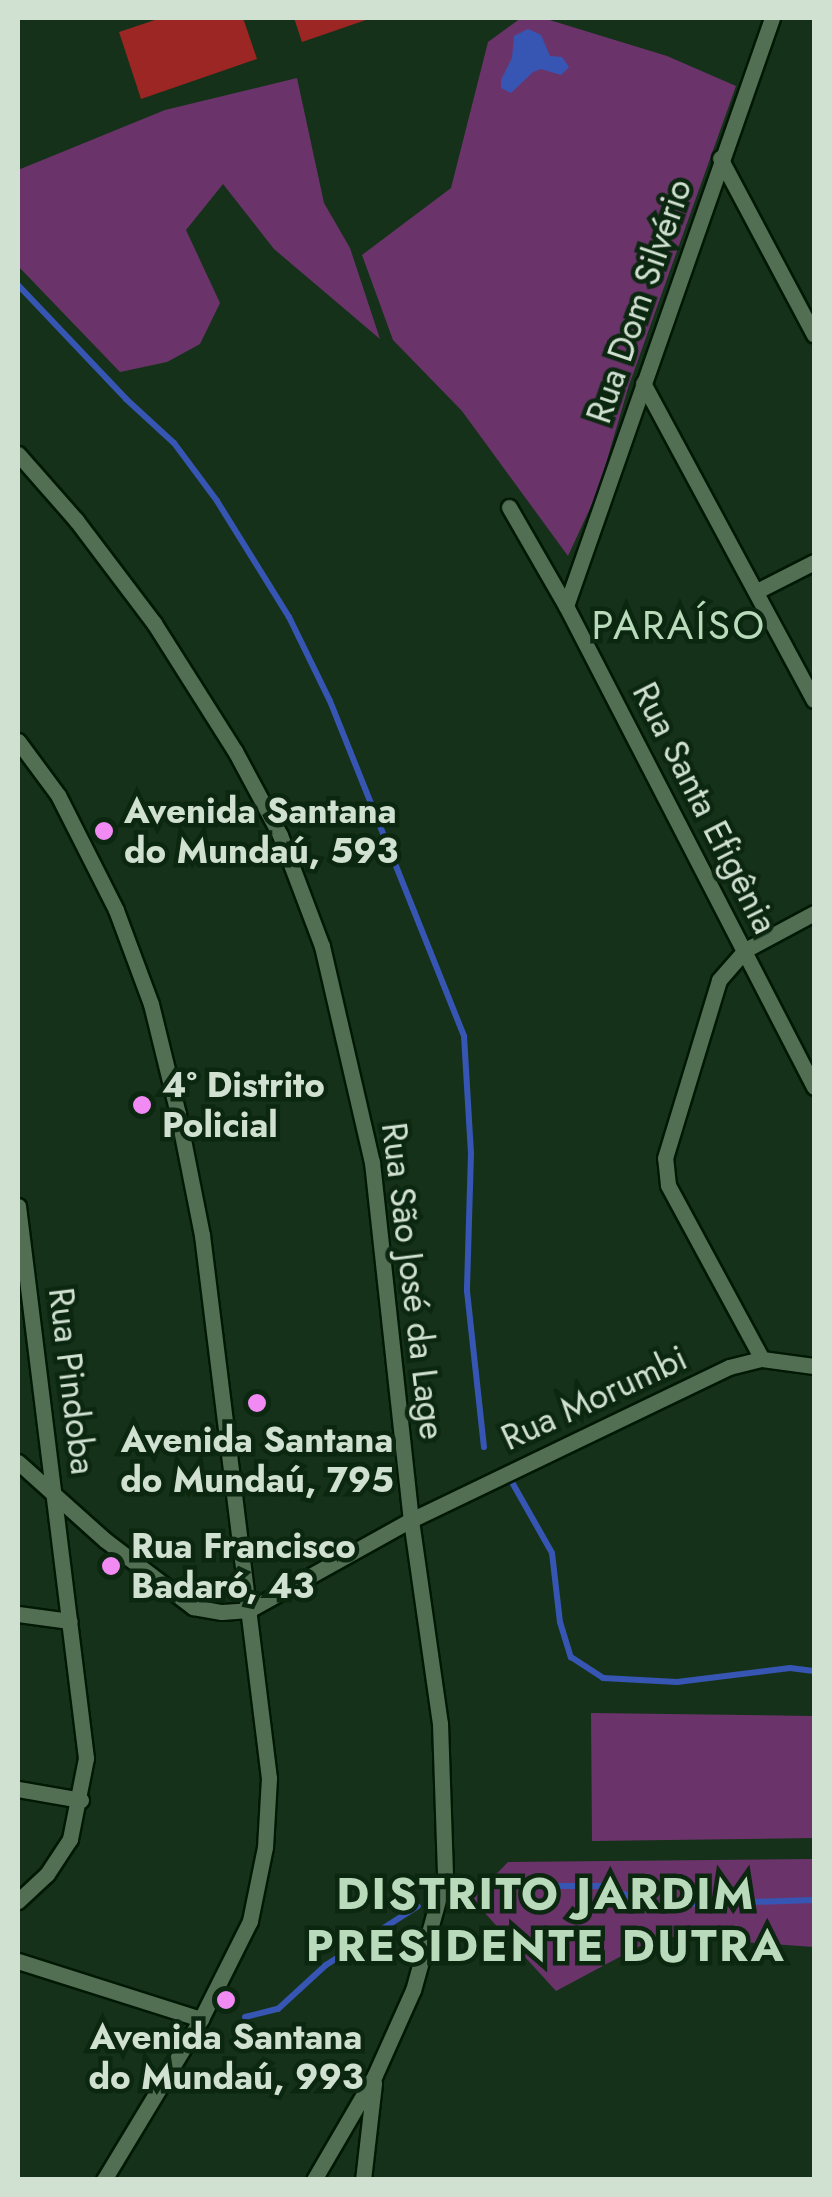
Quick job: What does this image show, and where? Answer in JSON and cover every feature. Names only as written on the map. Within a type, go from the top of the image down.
[{"type":"street","name":"Rua Dom Silvério","points":[[566,606],[772,18]]},
{"type":"street","points":[[720,158],[814,335]]},
{"type":"street","points":[[644,383],[814,700]]},
{"type":"street","name":"Rua São José da Lage","points":[[18,454],[113,567],[235,751],[280,835],[322,946],[372,1162],[411,1520],[440,1723],[444,1875],[413,1990],[375,2074],[314,2180]]},
{"type":"street","name":"Rua Santa Efigênia","points":[[508,507],[566,606],[814,1087]]},
{"type":"street","points":[[757,592],[814,562]]},
{"type":"street","points":[[18,741],[58,795],[116,910],[151,1004],[202,1236],[269,1778],[264,1847],[250,1921],[200,2019],[104,2180]]},
{"type":"street","points":[[762,1358],[668,1185],[665,1158],[719,980],[745,950],[814,913]]},
{"type":"street","name":"Rua Pindoba","points":[[18,1206],[84,1720],[81,1800],[70,1839],[46,1874],[18,1901]]},
{"type":"street","name":"Rua Morumbi","points":[[249,1610],[411,1520],[729,1367],[762,1358],[814,1366]]},
{"type":"street","points":[[18,1462],[193,1607],[222,1612],[249,1610]]},
{"type":"street","points":[[18,1614],[70,1622]]},
{"type":"street","points":[[18,1789],[81,1800]]},
{"type":"street","points":[[18,1961],[200,2019]]},
{"type":"street","points":[[363,2180],[375,2074]]},
{"type":"shaded area","points":[[521,18],[543,18],[667,56],[736,86],[628,388],[598,491],[568,556],[462,411],[393,340],[362,255],[451,188],[488,42]]},
{"type":"shaded area","points":[[297,78],[324,203],[350,248],[380,339],[274,249],[223,184],[186,230],[220,303],[200,344],[167,362],[120,372],[18,266],[18,170],[165,110]]},
{"type":"shaded area","points":[[591,1713],[814,1716],[814,1838],[592,1841]]},
{"type":"shaded area","points":[[814,1859],[814,1947],[659,1936],[556,1991],[472,1899],[508,1862]]},
{"type":"water","points":[[528,29],[541,35],[550,56],[562,57],[569,67],[561,75],[541,69],[533,72],[511,93],[501,88],[501,80],[512,58],[514,36]]},
{"type":"building","points":[[161,18],[243,18],[257,59],[141,99],[119,32]]},
{"type":"building","points":[[294,18],[365,18],[366,20],[302,42]]},
{"type":"waterway","points":[[18,285],[126,399],[174,443],[217,501],[289,617],[330,701],[464,1036],[471,1153],[467,1291],[484,1447]]},
{"type":"waterway","points":[[513,1484],[552,1553],[560,1622],[571,1657],[603,1678],[677,1682],[790,1668],[814,1671]]},
{"type":"waterway","points":[[467,1886],[601,1886],[655,1905],[814,1900]]},
{"type":"waterway","points":[[245,2017],[278,2009],[326,1965],[418,1906]]},
{"type":"place","name":"Avenida Santana do Mundaú, 593","points":[[104,831]]},
{"type":"place","name":"4º Distrito Policial","points":[[142,1105]]},
{"type":"place","name":"Avenida Santana do Mundaú, 795","points":[[257,1403]]},
{"type":"place","name":"Rua Francisco Badaró, 43","points":[[111,1566]]},
{"type":"place","name":"Avenida Santana do Mundaú, 993","points":[[226,2000]]},
{"type":"district","name":"PARAÍSO","points":[[679,625]]},
{"type":"district","name":"DISTRITO JARDIM PRESIDENTE DUTRA","points":[[546,1920]]}]
